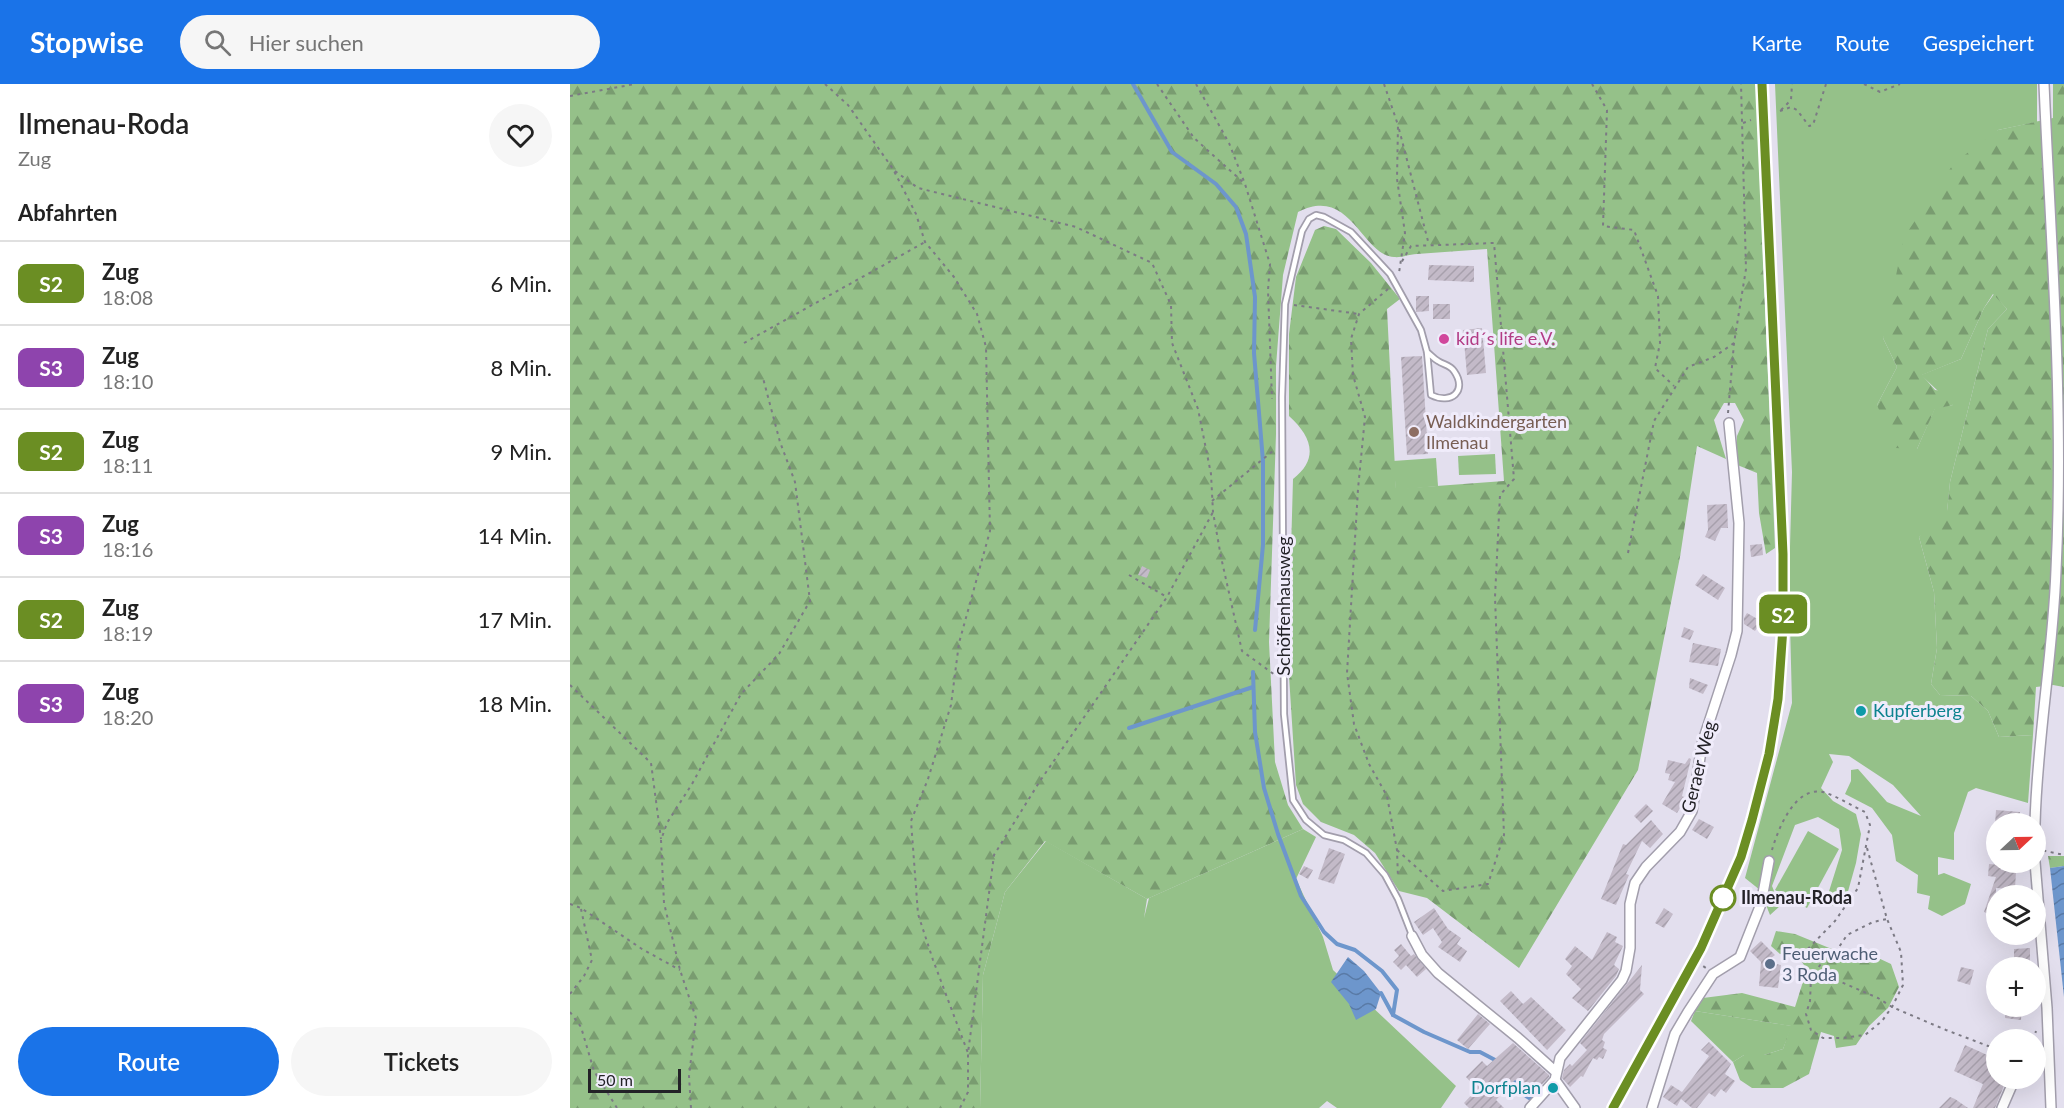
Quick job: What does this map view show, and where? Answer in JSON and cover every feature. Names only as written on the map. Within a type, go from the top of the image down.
[{"type":"street","points":[[2035,813],[2040,734],[2056,570],[2058,504],[2058,364],[2044,84]]},
{"type":"street","name":"Geraer Weg","points":[[1555,1076],[1560,1058],[1622,980],[1626,971],[1630,948],[1630,904],[1635,883],[1646,867],[1680,832],[1692,812],[1702,744],[1737,632],[1739,523],[1729,423]]},
{"type":"street","points":[[1652,1108],[1675,1034],[1713,975],[1740,957],[1761,904],[1769,861]]},
{"type":"street","points":[[2036,873],[2047,1008],[2051,1108]]},
{"type":"street","name":"Schöffenhausweg","points":[[1412,936],[1422,956],[1438,974],[1518,1038],[1555,1076]]},
{"type":"street","points":[[1546,1108],[1532,1106],[1555,1076],[1575,1108]]},
{"type":"street","points":[[2002,1108],[2010,1089]]},
{"type":"lane","name":"Schöffenhausweg","points":[[1412,936],[1398,899],[1385,875],[1366,853],[1344,840],[1324,835],[1306,820],[1293,800],[1284,714],[1282,398],[1284,304],[1302,231],[1309,219],[1316,215],[1324,217],[1351,232],[1380,261],[1396,283],[1420,330],[1427,352],[1431,395],[1441,400],[1452,398],[1459,390],[1459,379],[1452,368],[1427,352]]},
{"type":"path","points":[[570,96],[635,84]]},
{"type":"path","points":[[825,84],[848,105],[893,169],[916,214],[926,242],[954,277],[977,314],[986,347],[990,531],[959,643],[951,705],[928,779],[911,821],[918,914],[968,1053]]},
{"type":"path","points":[[1157,84],[1194,138],[1245,184]]},
{"type":"path","points":[[1196,84],[1229,143],[1245,184],[1270,264],[1268,290],[1273,401]]},
{"type":"path","points":[[1384,84],[1398,125],[1429,245]]},
{"type":"path","points":[[1593,84],[1607,110],[1603,225],[1634,230],[1658,296],[1660,343],[1655,368],[1674,386]]},
{"type":"path","points":[[1729,423],[1728,407],[1734,343],[1746,269],[1741,84]]},
{"type":"path","points":[[1792,84],[1791,100],[1780,111],[1791,107],[1797,110],[1809,126],[1813,125],[1816,118],[1826,84]]},
{"type":"path","points":[[1864,84],[1880,92],[1900,84]]},
{"type":"path","points":[[1743,123],[1751,120]]},
{"type":"path","points":[[1398,125],[1398,180],[1404,233],[1401,263],[1396,283],[1359,314],[1351,339],[1353,375],[1365,417],[1358,489],[1347,673],[1354,724],[1369,764],[1388,796],[1397,850],[1398,879]]},
{"type":"path","points":[[893,169],[918,188],[1076,227],[1152,263],[1171,305],[1172,343],[1198,409],[1211,474],[1213,512],[1221,557],[1242,651],[1284,682]]},
{"type":"path","points":[[744,344],[926,242]]},
{"type":"path","points":[[1397,850],[1443,891],[1488,884],[1504,835],[1495,597],[1500,495],[1514,479],[1494,243],[1411,246],[1401,263]]},
{"type":"path","points":[[1284,304],[1359,314]]},
{"type":"path","points":[[1628,553],[1654,421],[1688,367],[1714,357],[1734,343]]},
{"type":"path","points":[[661,840],[667,823],[692,784],[741,694],[780,654],[810,601],[795,482],[780,442],[763,378]]},
{"type":"path","points":[[1212,501],[1283,443]]},
{"type":"path","points":[[960,1108],[968,1092],[968,1053],[994,855],[1040,781],[1167,597],[1213,512]]},
{"type":"path","points":[[1129,575],[1167,597]]},
{"type":"path","points":[[570,685],[651,763],[661,840],[664,903],[680,970],[696,1018],[689,1076],[691,1108]]},
{"type":"path","points":[[1769,861],[1775,840],[1795,801],[1805,794],[1821,792],[1865,813],[1870,825],[1858,888],[1835,921],[1799,958]]},
{"type":"path","points":[[1867,848],[1887,919],[1900,952],[1903,985],[1882,1021],[1865,1035],[1823,1038],[1811,1030],[1806,1014],[1810,1001],[1811,978],[1823,961],[1837,950],[1847,935],[1874,922],[1887,919]]},
{"type":"path","points":[[2046,851],[2064,855]]},
{"type":"path","points":[[570,904],[581,908],[642,949],[680,970]]},
{"type":"path","points":[[570,994],[584,976],[592,960],[581,908]]},
{"type":"path","points":[[1811,978],[1842,982],[1892,1007],[1986,1045]]},
{"type":"path","points":[[570,1012],[581,1027],[594,1071],[617,1108]]},
{"type":"green space","points":[[570,84],[1756,84],[1775,548],[1766,554],[1759,513],[1757,473],[1735,464],[1737,436],[1744,420],[1735,403],[1724,403],[1714,420],[1726,459],[1697,446],[1680,557],[1638,770],[1519,968],[1427,898],[1399,891],[1375,853],[1354,835],[1321,822],[1303,804],[1296,785],[1288,660],[1293,479],[1307,463],[1309,447],[1303,431],[1289,416],[1289,334],[1296,277],[1315,230],[1324,226],[1336,229],[1371,263],[1400,299],[1387,309],[1396,489],[1504,481],[1487,249],[1394,257],[1383,253],[1373,245],[1343,214],[1331,207],[1316,206],[1298,212],[1283,275],[1276,366],[1269,642],[1275,762],[1288,805],[1303,829],[1147,899],[1045,841],[1005,892],[983,975],[980,1108],[570,1108]]},
{"type":"green space","points":[[1775,84],[2037,84],[2037,122],[1998,130],[1883,338],[1897,367],[1877,405],[1917,449],[1935,408],[1953,405],[1921,375],[1961,359],[1984,308],[1994,294],[2007,309],[1988,329],[1950,482],[1947,512],[1919,537],[1934,592],[1937,648],[1931,684],[1940,695],[1971,696],[1988,711],[1999,737],[2033,735],[2028,803],[1976,788],[1968,792],[1954,833],[1954,860],[1938,857],[1938,875],[1944,873],[1971,884],[1965,904],[1942,916],[1928,909],[1930,896],[1917,893],[1918,875],[1896,861],[1892,835],[1872,808],[1845,794],[1851,781],[1851,770],[1858,769],[1887,802],[1921,816],[1893,785],[1849,756],[1829,754],[1833,762],[1821,788],[1833,801],[1856,814],[1861,834],[1847,895],[1834,906],[1825,904],[1842,850],[1839,829],[1818,817],[1795,825],[1772,886],[1780,906],[1770,915],[1760,890],[1745,878],[1792,703],[1789,584],[1792,472]]},
{"type":"green space","points":[[2053,84],[2064,84],[2064,687],[2053,685],[2036,687],[2033,735],[1999,737],[1988,711],[1971,696],[1940,695],[1931,684],[1937,648],[1934,592],[1919,537],[1934,516],[1947,511],[1950,482],[1988,329],[2007,309],[1993,294],[1984,308],[1961,359],[1922,375],[1935,390],[1949,392],[1953,405],[1935,409],[1917,449],[1895,448],[1877,405],[1897,367],[1883,338],[1904,237],[1954,163],[1998,130],[2053,118]]},
{"type":"green space","points":[[1495,454],[1496,474],[1459,475],[1458,456]]},
{"type":"green space","points":[[1436,458],[1438,486],[1396,490],[1393,461]]},
{"type":"green space","points":[[1303,829],[1316,837],[1296,879],[1323,937],[1333,970],[1456,1086],[1441,1108],[1337,1108],[1327,1101],[1319,1108],[980,1108],[983,975],[1005,892],[1046,841],[1147,899],[1144,918],[1149,898]]},
{"type":"green space","points":[[1808,831],[1839,849],[1807,908],[1775,890]]},
{"type":"green space","points":[[2048,856],[2064,856],[2064,866],[2050,868]]},
{"type":"green space","points":[[1776,931],[1795,934],[1849,956],[1876,957],[1891,964],[1899,987],[1888,1008],[1869,1026],[1856,1045],[1836,1048],[1834,1036],[1821,1032],[1809,1074],[1783,1088],[1752,1088],[1740,1080],[1733,1062],[1744,1055],[1764,1055],[1783,1049],[1791,1026],[1695,1011],[1703,998],[1742,993],[1795,1007],[1807,969],[1796,954],[1780,954],[1771,946]]},
{"type":"green space","points":[[1695,1011],[1792,1026],[1783,1049],[1764,1055],[1744,1055],[1733,1062],[1691,1021]]},
{"type":"water","points":[[2064,866],[2064,997],[2050,868]]},
{"type":"water","points":[[1348,957],[1364,971],[1381,993],[1376,1009],[1356,1020],[1349,1004],[1331,982]]},
{"type":"building","points":[[1429,265],[1474,266],[1474,282],[1428,280]]},
{"type":"building","points":[[1416,296],[1429,296],[1429,311],[1416,312]]},
{"type":"building","points":[[1433,304],[1450,304],[1450,319],[1433,319]]},
{"type":"building","points":[[1482,328],[1486,373],[1467,375],[1463,330]]},
{"type":"building","points":[[1422,356],[1428,454],[1407,455],[1401,357]]},
{"type":"building","points":[[1727,504],[1728,528],[1721,528],[1715,541],[1705,537],[1708,530],[1707,505]]},
{"type":"building","points":[[1762,544],[1763,555],[1751,557],[1750,545]]},
{"type":"building","points":[[1142,566],[1150,570],[1147,578],[1138,575]]},
{"type":"building","points":[[1703,574],[1725,588],[1718,600],[1695,585]]},
{"type":"building","points":[[1747,613],[1761,621],[1755,631],[1744,624]]},
{"type":"building","points":[[1684,627],[1694,631],[1690,640],[1681,637]]},
{"type":"building","points":[[1693,643],[1721,649],[1718,666],[1689,662]]},
{"type":"building","points":[[1690,678],[1708,685],[1703,694],[1689,688]]},
{"type":"building","points":[[1689,758],[1691,759],[1682,796],[1686,798],[1677,813],[1662,804],[1675,782],[1668,780],[1670,774],[1665,773],[1668,760],[1685,764]]},
{"type":"building","points":[[1646,804],[1653,811],[1641,823],[1634,816]]},
{"type":"building","points":[[1996,810],[2020,812],[2020,813],[1996,813]]},
{"type":"building","points":[[1699,819],[1714,827],[1707,839],[1692,830]]},
{"type":"building","points":[[1651,820],[1663,834],[1650,848],[1642,841],[1626,874],[1629,875],[1616,905],[1601,899],[1623,844],[1626,845]]},
{"type":"building","points":[[1329,848],[1345,854],[1334,884],[1318,879]]},
{"type":"building","points":[[1304,866],[1313,870],[1308,879],[1299,874]]},
{"type":"building","points":[[1988,873],[2016,873],[2015,885],[1993,885],[1996,877],[1988,876]]},
{"type":"building","points":[[1434,908],[1448,929],[1461,938],[1457,944],[1467,951],[1460,962],[1438,947],[1442,942],[1433,928],[1423,935],[1414,922]]},
{"type":"building","points":[[1664,908],[1673,914],[1664,928],[1655,923]]},
{"type":"building","points":[[1607,932],[1617,937],[1615,942],[1623,946],[1614,965],[1619,969],[1588,1011],[1572,998],[1581,989],[1566,974],[1572,966],[1565,959],[1575,946],[1592,960]]},
{"type":"building","name":"Feuerwache 3 Roda","points":[[1761,941],[1775,955],[1766,962],[1781,965],[1778,988],[1759,986],[1761,962],[1750,951]]},
{"type":"building","points":[[1401,944],[1411,956],[1414,954],[1426,969],[1417,977],[1406,965],[1401,970],[1393,962],[1399,956],[1394,950]]},
{"type":"building","points":[[2030,948],[2030,957],[2014,957],[2014,949]]},
{"type":"building","points":[[1642,965],[1640,990],[1644,994],[1604,1034],[1603,1048],[1607,1050],[1603,1059],[1593,1058],[1583,1077],[1581,1076],[1570,1087],[1562,1078],[1564,1070],[1570,1064],[1572,1066],[1587,1050],[1580,1043]]},
{"type":"building","points":[[1961,967],[1974,970],[1970,985],[1957,981]]},
{"type":"building","points":[[1511,991],[1523,1004],[1531,997],[1566,1030],[1547,1050],[1500,1001]]},
{"type":"building","points":[[1478,1014],[1490,1024],[1468,1049],[1457,1040]]},
{"type":"building","points":[[2005,1017],[2021,1017],[2021,1020]]},
{"type":"building","points":[[1709,1042],[1731,1064],[1725,1074],[1735,1081],[1726,1093],[1721,1089],[1715,1097],[1709,1093],[1697,1108],[1692,1108],[1681,1099],[1677,1106],[1663,1097],[1671,1085],[1682,1092],[1709,1056],[1701,1050]]},
{"type":"building","points":[[1513,1043],[1549,1077],[1535,1092],[1529,1087],[1526,1091],[1515,1080],[1496,1100],[1504,1108],[1469,1108],[1464,1103],[1477,1089],[1466,1077],[1482,1061],[1487,1066]]},
{"type":"building","points":[[1965,1045],[1986,1054],[1986,1089],[2003,1089],[1995,1108],[1973,1108],[1983,1084],[1954,1071]]},
{"type":"building","points":[[1950,1097],[1955,1099],[1968,1108],[1939,1108]]},
{"type":"waterway","points":[[1133,84],[1172,152],[1216,184],[1236,207],[1246,234],[1255,297],[1254,353],[1263,461],[1263,545],[1255,630]]},
{"type":"waterway","points":[[1253,672],[1255,732],[1264,788],[1301,896],[1324,932],[1337,944],[1355,950],[1382,971],[1397,990],[1393,1015]]},
{"type":"waterway","points":[[1129,728],[1253,687]]},
{"type":"waterway","points":[[1381,993],[1393,1015],[1424,1032],[1470,1052],[1480,1052],[1497,1061]]},
{"type":"waterway","points":[[1512,1078],[1531,1099]]},
{"type":"railway","points":[[1613,1108],[1701,948],[1741,857],[1769,754],[1778,699],[1783,627],[1783,554],[1762,84]]},
{"type":"train","name":"S2","points":[[1613,1108],[1701,948],[1741,857],[1769,754],[1778,699],[1783,627],[1783,554],[1762,84]]},
{"type":"place","name":"kid´s life e.V.","points":[[1444,339]]},
{"type":"place","name":"Waldkindergarten Ilmenau","points":[[1414,432]]},
{"type":"place","name":"Kupferberg","points":[[1861,711]]},
{"type":"place","name":"Ilmenau-Roda","points":[[1723,898]]},
{"type":"place","name":"Feuerwache 3 Roda","points":[[1770,964]]},
{"type":"place","name":"Dorfplan","points":[[1553,1088]]}]
